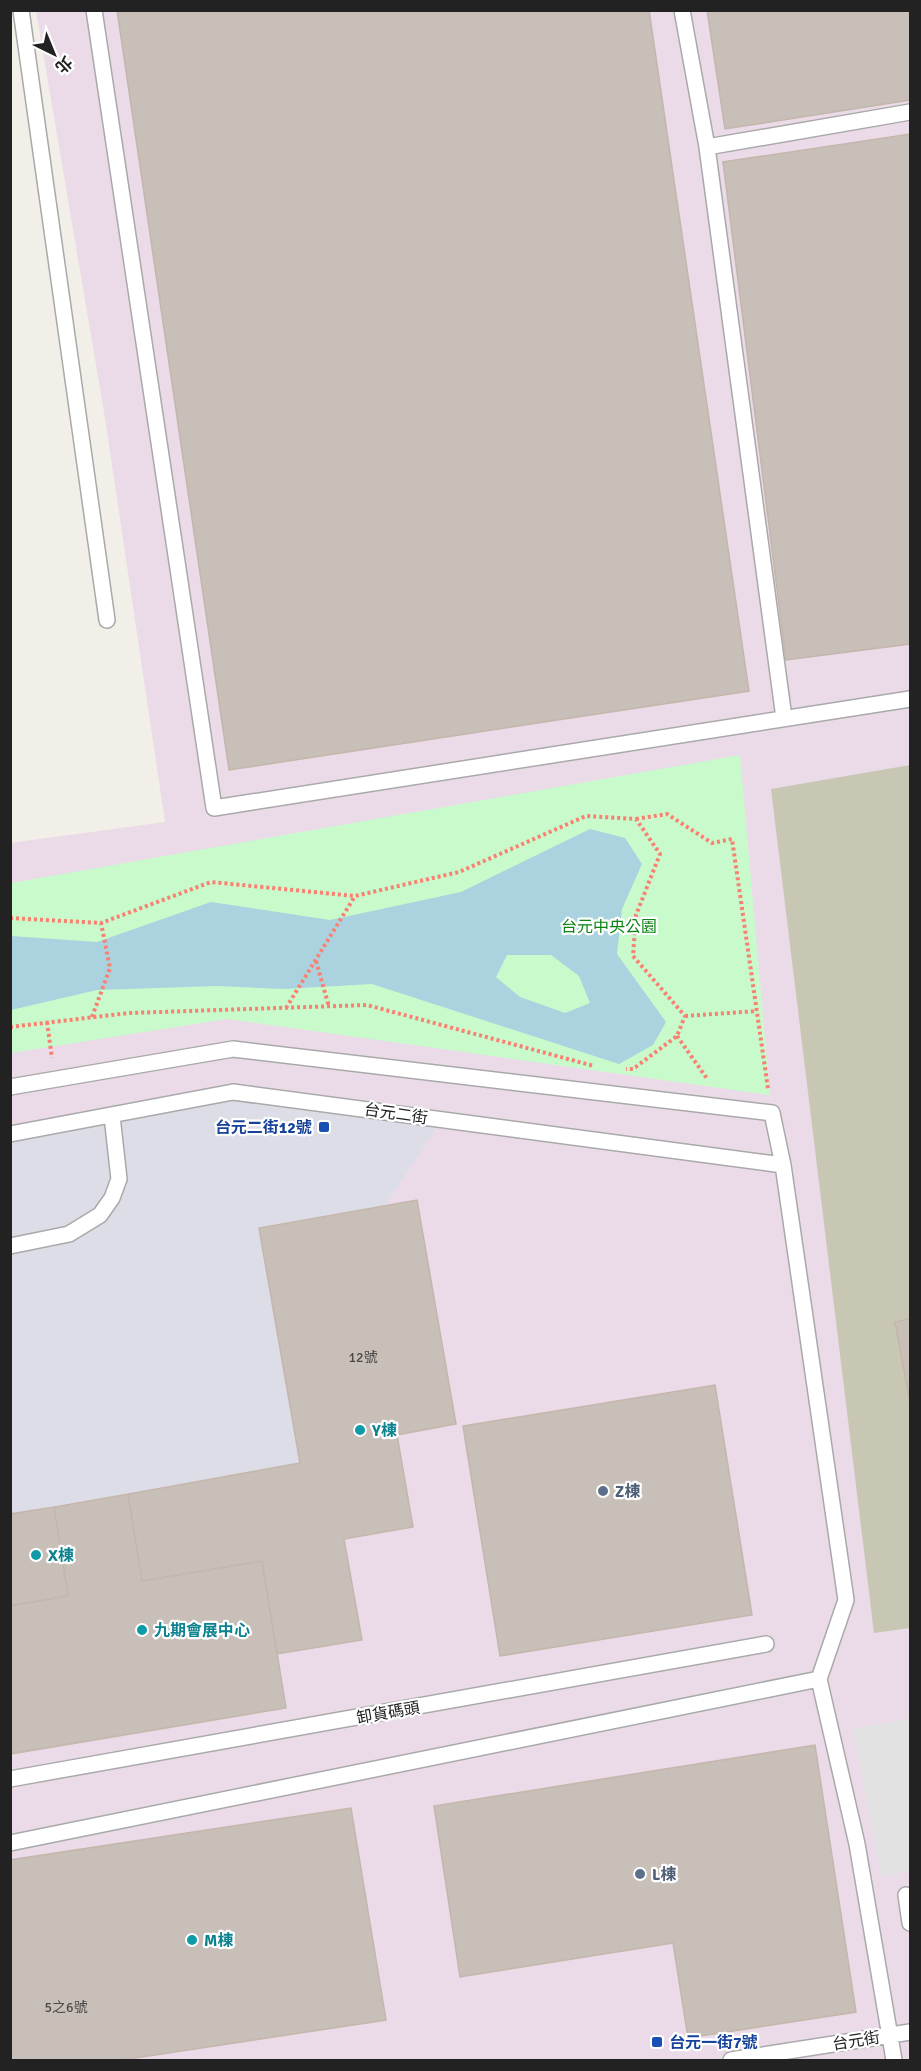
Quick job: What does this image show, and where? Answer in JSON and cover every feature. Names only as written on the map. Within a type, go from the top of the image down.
[{"type":"lane","points":[[21,10],[107,620]]},
{"type":"lane","points":[[94,10],[214,808],[910,699]]},
{"type":"lane","points":[[682,10],[707,147],[784,718]]},
{"type":"lane","points":[[707,147],[910,112]]},
{"type":"lane","points":[[10,1087],[233,1049],[771,1113],[783,1165],[846,1600],[819,1679],[857,1844],[894,2061]]},
{"type":"lane","name":"台元二街","points":[[10,1134],[233,1092],[783,1165]]},
{"type":"lane","points":[[10,1246],[69,1234],[100,1215],[112,1198],[119,1179],[112,1116]]},
{"type":"lane","name":"卸貨碼頭","points":[[10,1779],[766,1644]]},
{"type":"lane","points":[[10,1844],[819,1679]]},
{"type":"lane","points":[[906,1895],[910,1923]]},
{"type":"lane","name":"台元街","points":[[730,2061],[910,2032]]},
{"type":"path","points":[[10,918],[101,923],[210,882],[355,896],[459,872],[585,816],[636,819],[667,814],[712,843],[732,839],[771,1113]]},
{"type":"path","points":[[636,819],[660,854],[636,915],[633,956],[685,1016]]},
{"type":"path","points":[[286,1008],[355,896]]},
{"type":"path","points":[[92,1017],[110,968],[101,923]]},
{"type":"path","points":[[316,960],[329,1007]]},
{"type":"path","points":[[10,1027],[129,1013],[367,1005],[596,1066]]},
{"type":"path","points":[[685,1016],[757,1011]]},
{"type":"path","points":[[624,1069],[633,1069],[678,1036],[685,1016]]},
{"type":"path","points":[[47,1022],[54,1079]]},
{"type":"path","points":[[678,1036],[727,1108]]},
{"type":"shaded area","points":[[36,11],[910,11],[910,2060],[11,2060],[10,843],[165,822],[105,418]]},
{"type":"shaded area","points":[[910,765],[910,1628],[874,1633],[771,789]]},
{"type":"shaded area","points":[[240,1093],[442,1119],[385,1205],[260,1228],[300,1463],[11,1514],[11,1132]]},
{"type":"shaded area","points":[[910,1718],[910,1871],[881,1877],[853,1729]]},
{"type":"green space","name":"台元中央公園","points":[[740,755],[770,1095],[227,1019],[11,1053],[11,883]]},
{"type":"water","points":[[590,829],[625,838],[642,864],[622,909],[617,954],[666,1022],[653,1045],[619,1064],[372,984],[284,989],[217,986],[97,990],[11,1010],[11,936],[97,942],[211,902],[330,920],[461,892]],"holes":[[[507,955],[551,955],[579,976],[590,1003],[565,1013],[520,997],[496,977]]]},
{"type":"building","points":[[117,10],[649,10],[749,691],[229,770]]},
{"type":"building","points":[[707,10],[910,10],[910,100],[725,129]]},
{"type":"building","points":[[910,134],[910,644],[786,660],[723,162]]},
{"type":"building","name":"Y棟","points":[[417,1200],[456,1424],[397,1435],[413,1527],[344,1539],[362,1640],[277,1654],[262,1561],[142,1581],[128,1494],[300,1463],[259,1228]]},
{"type":"building","points":[[910,1319],[910,1403],[895,1322]]},
{"type":"building","name":"Z棟","points":[[715,1385],[752,1615],[500,1656],[463,1426]]},
{"type":"building","name":"九期會展中心","points":[[128,1494],[142,1581],[262,1561],[286,1708],[10,1754],[10,1606],[68,1596],[54,1507]]},
{"type":"building","name":"X棟","points":[[54,1507],[68,1596],[10,1606],[10,1514]]},
{"type":"building","name":"L棟","points":[[815,1745],[856,2012],[688,2038],[673,1943],[460,1977],[434,1806]]},
{"type":"building","name":"M棟","points":[[351,1808],[386,2020],[122,2060],[10,2060],[10,1860]]},
{"type":"place","name":"台元二街12號","points":[[324,1127]]},
{"type":"place","name":"Y棟","points":[[360,1430]]},
{"type":"place","name":"Z棟","points":[[603,1491]]},
{"type":"place","name":"X棟","points":[[36,1555]]},
{"type":"place","name":"九期會展中心","points":[[142,1630]]},
{"type":"place","name":"L棟","points":[[640,1874]]},
{"type":"place","name":"M棟","points":[[192,1940]]},
{"type":"place","name":"台元一街7號","points":[[657,2042]]}]
